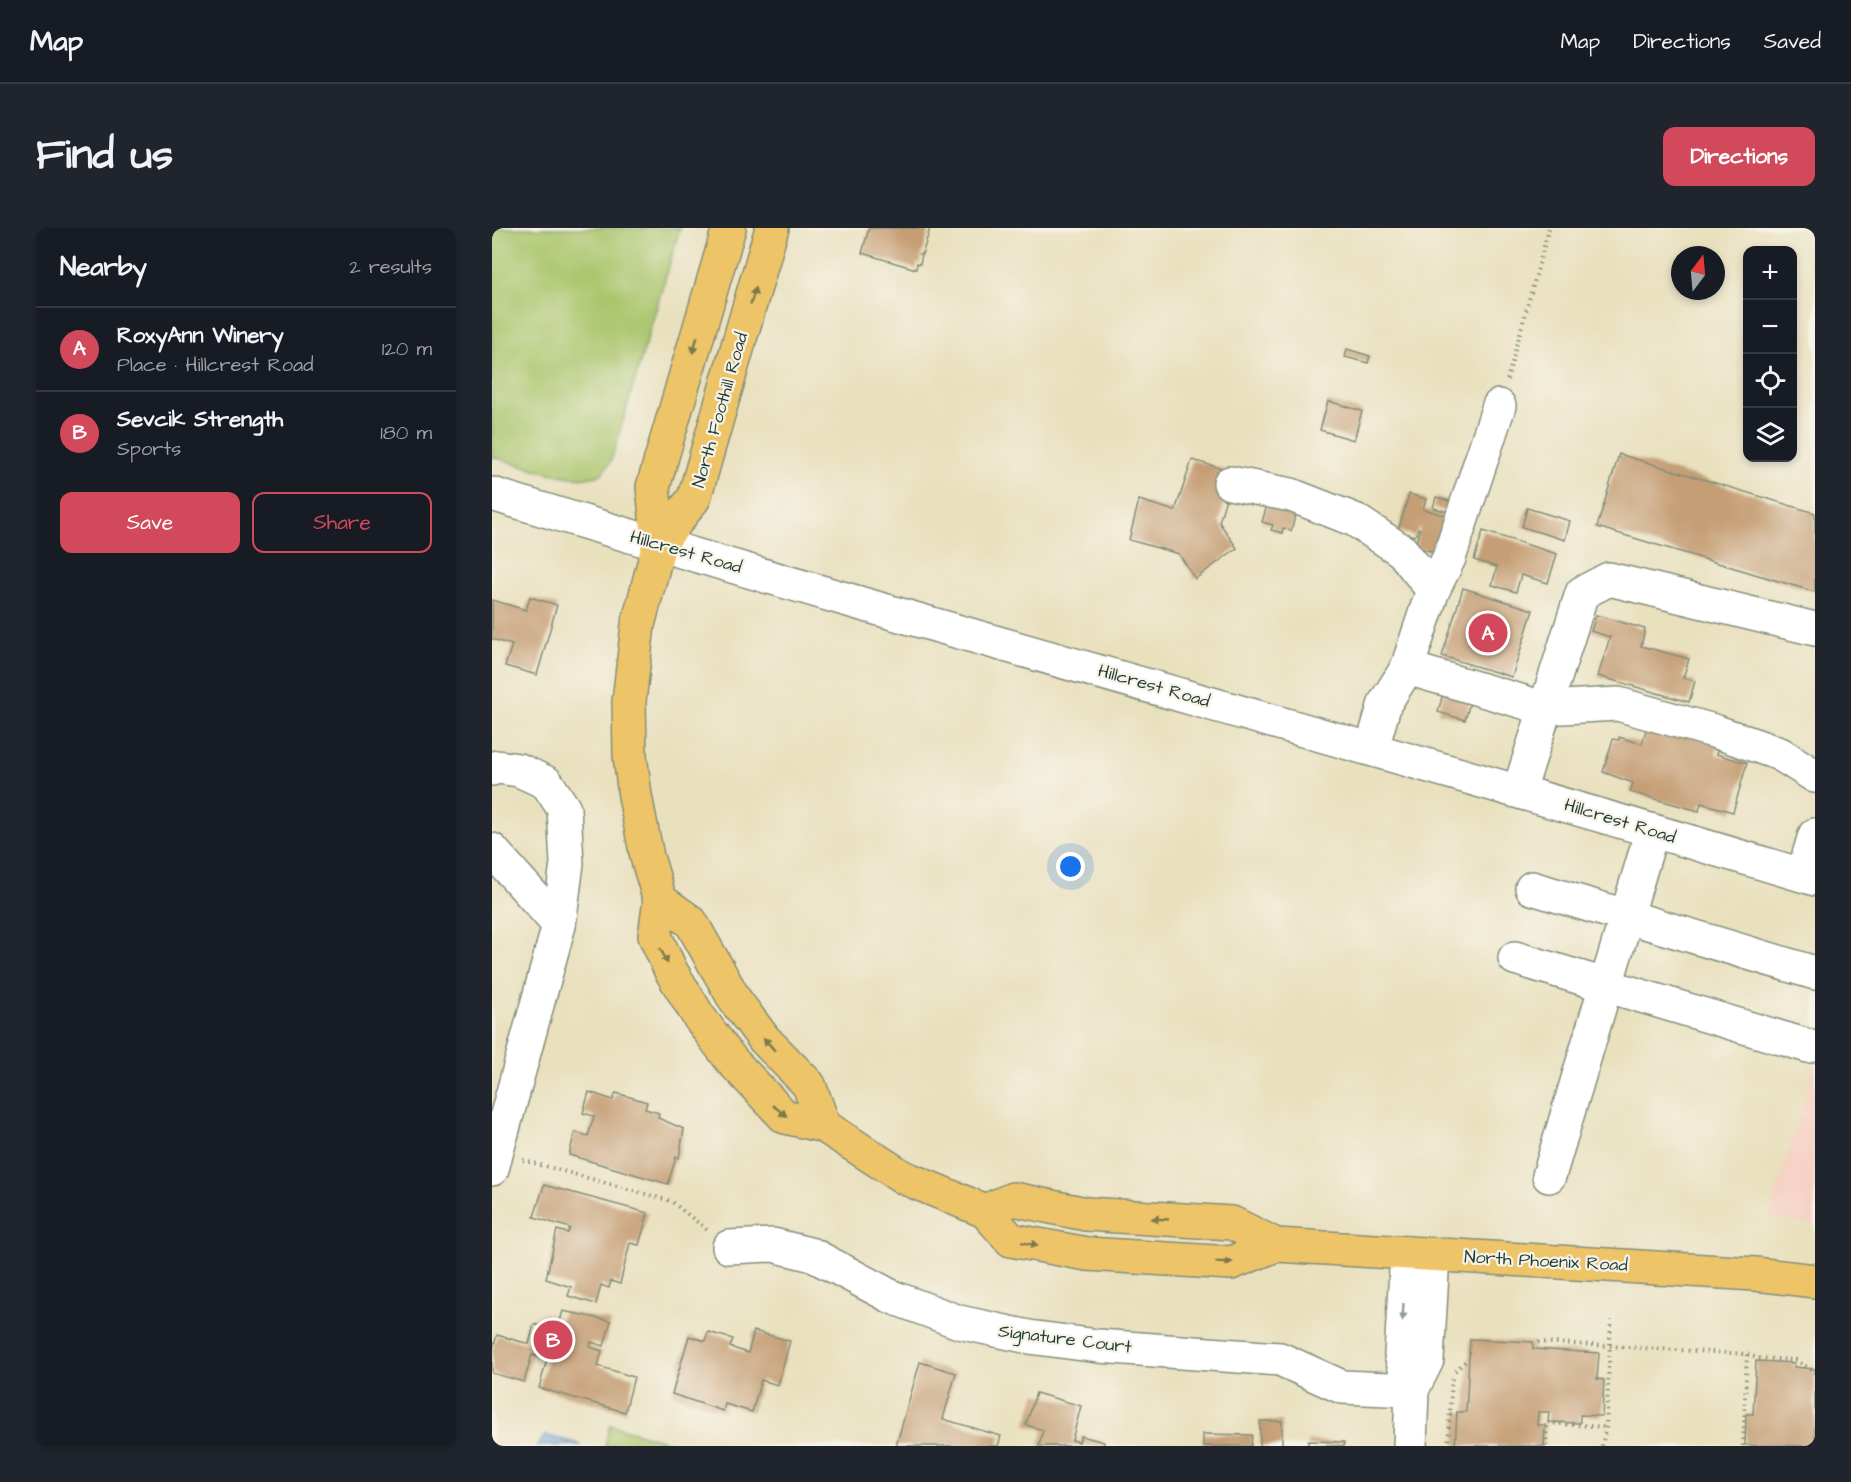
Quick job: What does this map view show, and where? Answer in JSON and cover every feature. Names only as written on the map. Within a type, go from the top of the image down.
[{"type":"main road","points":[[658,544],[653,487],[729,228]]},
{"type":"main road","name":"North Foothill Road","points":[[658,544],[694,498],[772,228]]},
{"type":"main road","name":"North Phoenix Road","points":[[658,544],[638,625],[629,727],[635,796],[646,857],[660,900],[655,936],[671,971],[714,1039],[752,1085],[785,1117],[824,1126],[903,1177],[985,1211],[1011,1239],[1088,1254],[1231,1263],[1276,1245],[1755,1274],[1815,1281]]},
{"type":"street","points":[[1372,748],[1385,702],[1407,668],[1432,590],[1449,558],[1499,406]]},
{"type":"street","points":[[1230,483],[1291,495],[1355,520],[1402,551],[1432,590]]},
{"type":"street","name":"Hillcrest Road","points":[[492,494],[658,544],[1372,748],[1809,877]]},
{"type":"street","points":[[1519,791],[1582,593],[1609,579],[1815,629]]},
{"type":"street","points":[[1407,668],[1544,708],[1618,704],[1717,732],[1780,754],[1815,776]]},
{"type":"street","points":[[492,769],[497,767],[519,770],[547,783],[564,809],[567,863],[559,925],[494,1161]]},
{"type":"street","points":[[1549,1176],[1652,831]]},
{"type":"street","points":[[1809,877],[1815,835]]},
{"type":"street","points":[[492,850],[559,925]]},
{"type":"street","points":[[1532,888],[1815,973]]},
{"type":"street","points":[[1515,958],[1808,1046]]},
{"type":"street","name":"Signature Court","points":[[729,1247],[773,1245],[813,1255],[892,1297],[959,1322],[1029,1337],[1098,1346],[1270,1358],[1303,1367],[1342,1387],[1412,1390]]},
{"type":"street","points":[[1410,1446],[1412,1390],[1401,1355],[1420,1254]]},
{"type":"path","points":[[1499,406],[1550,228]]},
{"type":"path","points":[[494,1161],[671,1201],[729,1247]]},
{"type":"path","points":[[1602,1446],[1606,1426],[1611,1320]]},
{"type":"path","points":[[1538,1342],[1748,1354],[1757,1358],[1796,1360],[1815,1372]]},
{"type":"path","points":[[1743,1446],[1748,1354]]},
{"type":"path","points":[[1449,1446],[1453,1373],[1468,1359]]},
{"type":"path","points":[[1450,1414],[1457,1414]]},
{"type":"path","points":[[1546,1446],[1547,1423],[1606,1426]]},
{"type":"shaded area","points":[[1815,1063],[1815,1225],[1769,1218]]},
{"type":"green space","points":[[492,228],[680,228],[611,461],[599,475],[576,477],[561,475],[492,457]]},
{"type":"green space","points":[[610,1425],[682,1446],[605,1446]]},
{"type":"water","points":[[545,1435],[583,1445],[537,1446]]},
{"type":"building","points":[[869,228],[930,228],[923,252],[920,254],[922,254],[920,264],[917,263],[916,269],[862,253]]},
{"type":"building","points":[[1347,349],[1370,356],[1368,363],[1345,357]]},
{"type":"building","points":[[1328,401],[1362,411],[1354,440],[1320,430]]},
{"type":"building","points":[[1619,454],[1815,513],[1815,592],[1597,527]]},
{"type":"building","points":[[1192,460],[1224,469],[1227,495],[1219,522],[1237,548],[1195,579],[1179,554],[1129,540],[1139,500],[1175,511]]},
{"type":"building","points":[[1409,494],[1426,499],[1423,509],[1453,518],[1442,554],[1415,547],[1420,529],[1418,528],[1415,536],[1398,531]]},
{"type":"building","points":[[1436,497],[1452,502],[1449,512],[1433,508]]},
{"type":"building","points":[[1269,498],[1298,506],[1291,531],[1283,528],[1282,533],[1271,530],[1273,525],[1262,522]]},
{"type":"building","points":[[1527,508],[1570,521],[1565,540],[1522,527]]},
{"type":"building","points":[[1483,531],[1557,554],[1548,583],[1521,575],[1516,592],[1492,585],[1497,567],[1474,560]]},
{"type":"building","points":[[1463,588],[1533,610],[1512,677],[1442,656]]},
{"type":"building","points":[[530,597],[557,605],[537,675],[505,666],[512,645],[492,639],[492,600],[526,610]]},
{"type":"building","points":[[1596,615],[1645,629],[1641,646],[1689,659],[1683,678],[1695,681],[1689,702],[1598,676],[1610,637],[1591,631]]},
{"type":"building","points":[[1444,690],[1471,699],[1465,720],[1438,712]]},
{"type":"building","points":[[1648,723],[1719,744],[1716,754],[1747,763],[1733,812],[1701,803],[1699,811],[1630,792],[1633,783],[1603,772],[1613,739],[1619,740],[1619,737],[1642,744]]},
{"type":"building","points":[[589,1092],[613,1100],[616,1093],[647,1102],[645,1109],[659,1113],[658,1118],[684,1129],[679,1158],[676,1157],[668,1184],[569,1155],[575,1132],[588,1136],[594,1116],[583,1113]]},
{"type":"building","points":[[544,1185],[648,1213],[639,1245],[630,1243],[620,1284],[611,1281],[609,1288],[601,1285],[596,1304],[568,1296],[571,1287],[546,1279],[557,1230],[568,1233],[570,1228],[534,1217]]},
{"type":"building","points":[[563,1311],[611,1321],[604,1346],[591,1342],[590,1347],[602,1351],[598,1366],[634,1377],[625,1412],[539,1388],[547,1359],[532,1355],[524,1382],[492,1373],[492,1352],[497,1335],[529,1344],[534,1324],[557,1331]]},
{"type":"building","points":[[754,1331],[790,1341],[778,1385],[761,1380],[752,1412],[725,1404],[723,1411],[672,1394],[689,1336],[705,1341],[708,1332],[733,1339],[730,1347],[748,1353]]},
{"type":"building","points":[[1470,1339],[1533,1342],[1533,1349],[1599,1353],[1597,1379],[1604,1380],[1602,1416],[1580,1415],[1580,1423],[1548,1422],[1549,1412],[1538,1412],[1537,1425],[1545,1425],[1544,1446],[1455,1446],[1457,1412],[1466,1412]]},
{"type":"building","points":[[1756,1361],[1795,1363],[1794,1367],[1815,1369],[1815,1446],[1745,1445],[1746,1414],[1753,1414]]},
{"type":"building","points":[[920,1362],[956,1373],[943,1419],[1001,1436],[998,1446],[896,1446]]},
{"type":"building","points":[[1036,1393],[1081,1406],[1072,1440],[1079,1442],[1081,1436],[1104,1442],[1103,1446],[1039,1446],[1043,1430],[1026,1425]]},
{"type":"building","points":[[1260,1421],[1282,1421],[1282,1446],[1260,1446]]},
{"type":"building","points":[[1203,1434],[1252,1435],[1251,1446],[1203,1446]]},
{"type":"building","points":[[1308,1441],[1344,1442],[1344,1446],[1308,1446]]},
{"type":"place","name":"RoxyAnn Winery","points":[[1488,633]]},
{"type":"place","name":"Sevcik Strength","points":[[553,1340]]}]
